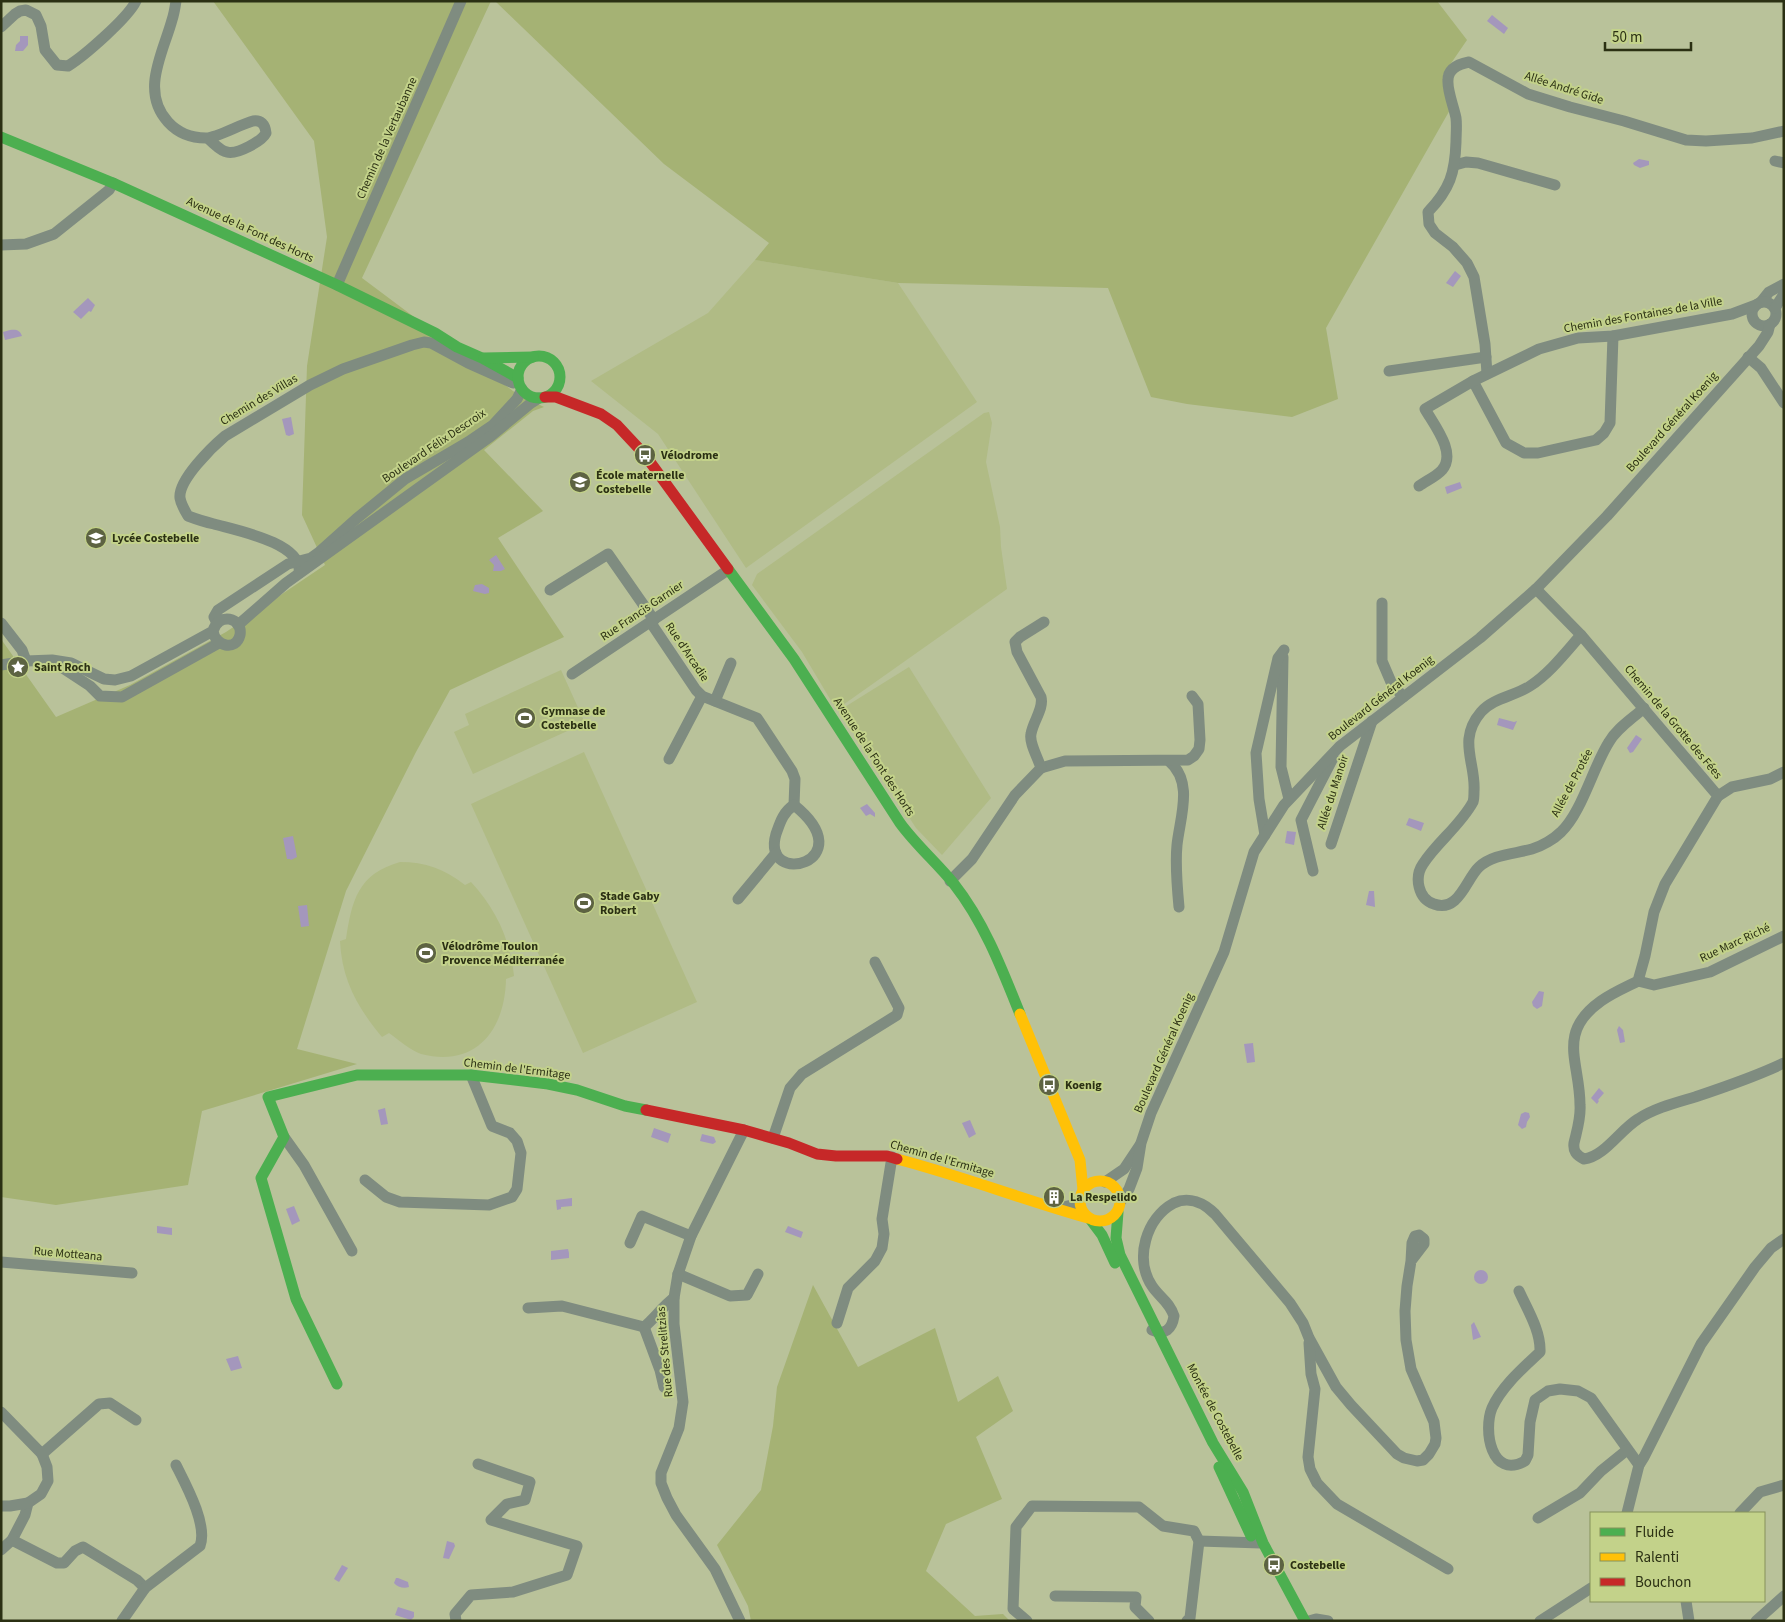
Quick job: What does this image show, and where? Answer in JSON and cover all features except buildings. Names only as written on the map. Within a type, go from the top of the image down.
[{"type":"main road","name":"Avenue de la Font des Horts","points":[[1,137],[113,183],[337,285],[482,358],[520,384]]},
{"type":"main road","name":"Avenue de la Font des Horts","points":[[482,358],[533,357]]},
{"type":"main road","points":[[533,357],[545,357],[555,363],[560,380],[556,389],[542,397],[532,396],[520,384],[522,365],[533,357]]},
{"type":"main road","name":"Avenue de la Font des Horts","points":[[560,380],[566,391],[586,408]]},
{"type":"main road","name":"Avenue de la Font des Horts","points":[[542,397],[556,397],[601,414],[617,425],[640,449],[658,471],[794,659],[914,843],[966,901],[992,948],[1080,1160],[1082,1194]]},
{"type":"main road","name":"Chemin de l'Ermitage","points":[[284,1137],[268,1096],[357,1075],[471,1076],[548,1084],[577,1090],[625,1106],[744,1130],[817,1154],[892,1157],[939,1170],[1089,1219]]},
{"type":"main road","points":[[284,1137],[260,1178],[296,1298],[337,1384]]},
{"type":"main road","name":"Avenue de la Font des Horts","points":[[1080,1160],[1104,1181]]},
{"type":"main road","points":[[1104,1181],[1116,1188],[1119,1206],[1110,1219],[1100,1222],[1089,1219],[1081,1207],[1082,1194],[1094,1182],[1104,1181]]},
{"type":"main road","name":"Montée de Costebelle","points":[[1119,1206],[1116,1238],[1120,1255],[1213,1443],[1244,1492],[1259,1543],[1277,1592],[1294,1621]]},
{"type":"main road","name":"Montée de Costebelle","points":[[1089,1219],[1102,1235],[1151,1339],[1205,1436],[1259,1543],[1307,1621]]},
{"type":"street","points":[[1,27],[14,14],[20,11],[31,12],[40,19],[47,54],[57,65],[68,66],[110,31],[131,10],[136,1]]},
{"type":"street","points":[[176,1],[154,80],[156,100],[165,118],[179,132],[207,138]]},
{"type":"street","name":"Chemin de la Vertaubanne","points":[[337,285],[461,1]]},
{"type":"street","name":"Allée André Gide","points":[[1487,374],[1474,277],[1467,263],[1453,247],[1435,234],[1429,224],[1428,212],[1441,199],[1449,184],[1455,165],[1456,121],[1448,80],[1451,69],[1460,63],[1469,62],[1528,94],[1570,108],[1624,121],[1686,140],[1706,141],[1752,138],[1784,131]]},
{"type":"street","points":[[1455,165],[1466,162],[1478,163],[1555,185]]},
{"type":"street","points":[[1,245],[26,244],[54,234],[110,190],[113,183]]},
{"type":"street","points":[[1768,323],[1754,320],[1752,312],[1773,289],[1784,284]]},
{"type":"street","points":[[1784,294],[1776,318],[1768,323],[1751,354],[1784,403]]},
{"type":"street","points":[[1759,304],[1770,304],[1778,310]]},
{"type":"street","name":"Chemin des Fontaines de la Ville","points":[[1420,486],[1442,470],[1448,459],[1445,445],[1425,409],[1487,374],[1539,349],[1578,338],[1613,336],[1732,314],[1759,304]]},
{"type":"street","name":"Chemin des Fontaines de la Ville","points":[[1732,314],[1768,323]]},
{"type":"street","points":[[1474,381],[1506,442],[1524,454],[1538,453],[1596,440],[1604,433],[1610,423],[1613,336]]},
{"type":"street","name":"Chemin des Villas","points":[[296,560],[280,547],[258,535],[188,516],[180,498],[181,488],[196,464],[225,436],[310,385],[342,369],[424,342],[431,343],[468,363],[508,381],[520,384]]},
{"type":"street","name":"Boulevard Général Koenig","points":[[1119,1206],[1129,1189],[1137,1168],[1141,1143],[1152,1113],[1224,952],[1254,852],[1284,805],[1340,746],[1480,638],[1536,590],[1607,516],[1751,354]]},
{"type":"street","points":[[1389,371],[1486,357]]},
{"type":"street","name":"Boulevard Félix Descroix","points":[[215,627],[214,617],[218,610],[281,568],[296,560],[311,558],[356,518],[405,479],[493,425],[518,399],[520,384]]},
{"type":"street","name":"Boulevard Félix Descroix","points":[[52,660],[90,686],[100,696],[122,697],[219,643],[227,646],[235,643],[240,636],[238,625],[299,574],[484,440],[531,403],[542,397]]},
{"type":"street","name":"Rue d'Arcadie","points":[[550,590],[608,554],[696,690],[702,696],[757,718],[792,771],[795,779],[794,805]]},
{"type":"street","points":[[296,560],[300,569],[299,574]]},
{"type":"street","name":"Rue Francis Garnier","points":[[572,674],[728,570]]},
{"type":"street","name":"Chemin de la Grotte des Fées","points":[[1536,590],[1581,635],[1718,796],[1665,884],[1654,912],[1646,956],[1638,981]]},
{"type":"street","points":[[1382,603],[1382,660],[1392,682],[1403,697]]},
{"type":"street","points":[[1,665],[52,660],[71,664],[104,679],[115,680],[130,676],[215,627],[220,621],[228,619],[238,625]]},
{"type":"street","points":[[1041,768],[1030,736],[1034,720],[1042,704],[1041,697],[1017,652],[1015,642],[1044,622]]},
{"type":"street","points":[[1,623],[22,650],[26,662]]},
{"type":"street","points":[[215,627],[215,638],[219,643]]},
{"type":"street","name":"Allée de Protée","points":[[1581,635],[1550,670],[1531,686],[1514,695],[1489,704],[1480,712],[1472,725],[1468,742],[1468,754],[1475,780],[1474,800],[1463,817],[1422,864],[1418,877],[1419,890],[1426,900],[1435,905],[1445,905],[1456,900],[1462,893],[1468,880],[1480,866],[1491,859],[1534,848],[1561,832],[1571,818],[1609,742],[1618,730],[1644,708]]},
{"type":"street","points":[[1264,835],[1259,799],[1256,752],[1278,658],[1284,650],[1281,767],[1290,799]]},
{"type":"street","points":[[715,701],[732,663]]},
{"type":"street","name":"Rue d'Arcadie","points":[[669,759],[702,696]]},
{"type":"street","points":[[950,881],[972,859],[1015,795],[1041,768],[1066,761],[1169,761],[1188,760],[1194,756],[1199,749],[1200,740],[1198,704],[1192,696]]},
{"type":"street","name":"Allée du Manoir","points":[[1331,844],[1372,721]]},
{"type":"street","points":[[1313,871],[1301,820],[1340,746]]},
{"type":"street","points":[[1169,761],[1181,775],[1183,787],[1182,816],[1176,862],[1179,907]]},
{"type":"street","points":[[1718,796],[1732,787],[1770,779],[1784,772]]},
{"type":"street","points":[[794,805],[813,826],[820,840],[818,851],[809,860],[798,865],[785,862],[776,853],[774,842],[780,821],[787,809],[794,805]]},
{"type":"street","points":[[738,899],[776,853]]},
{"type":"street","name":"Rue Marc Riché","points":[[1638,981],[1654,984],[1710,972],[1784,936]]},
{"type":"street","points":[[773,1138],[790,1088],[802,1074],[897,1015],[899,1008],[875,962]]},
{"type":"street","points":[[1638,981],[1601,1000],[1588,1012],[1574,1035],[1574,1056],[1580,1105],[1574,1149],[1580,1157],[1584,1159],[1594,1157],[1627,1126],[1651,1112],[1742,1081],[1784,1063]]},
{"type":"street","points":[[365,1180],[386,1197],[400,1202],[489,1205],[512,1197],[517,1189],[521,1154],[517,1141],[510,1133],[492,1126],[471,1076]]},
{"type":"street","name":"Rue des Strelitzias","points":[[740,1621],[714,1568],[666,1498],[661,1483],[661,1473],[679,1428],[683,1402],[674,1324],[674,1298],[678,1274],[691,1236],[744,1130]]},
{"type":"street","points":[[284,1137],[304,1165],[352,1251]]},
{"type":"street","name":"Boulevard Général Koenig","points":[[1104,1181],[1124,1169],[1141,1143]]},
{"type":"street","points":[[837,1323],[848,1288],[874,1261],[882,1248],[884,1234],[882,1219],[892,1157]]},
{"type":"street","points":[[1059,1208],[1073,1205],[1082,1194]]},
{"type":"street","points":[[1132,1298],[1152,1330],[1159,1334],[1166,1332],[1170,1328],[1174,1316],[1168,1302],[1156,1292],[1147,1278],[1143,1263],[1145,1243],[1155,1219],[1169,1206],[1185,1200],[1204,1204],[1215,1214],[1290,1303],[1303,1323],[1309,1338],[1336,1387],[1350,1405],[1397,1454],[1411,1461],[1423,1460],[1435,1444],[1436,1430],[1415,1379],[1407,1350],[1405,1311],[1411,1261]]},
{"type":"street","points":[[630,1243],[642,1216],[691,1236]]},
{"type":"street","points":[[1627,1512],[1638,1465],[1644,1457],[1701,1344],[1755,1267],[1771,1248],[1784,1239]]},
{"type":"street","name":"Rue Motteana","points":[[1,1262],[132,1273]]},
{"type":"street","points":[[678,1274],[730,1296],[747,1295],[758,1274]]},
{"type":"street","points":[[1519,1291],[1535,1329],[1540,1344],[1540,1352],[1507,1386],[1498,1397],[1492,1409],[1488,1422],[1492,1450],[1495,1457],[1501,1463],[1514,1466],[1526,1461],[1530,1422],[1536,1400],[1548,1391],[1560,1389],[1578,1392],[1591,1398],[1638,1465]]},
{"type":"street","points":[[644,1327],[654,1319],[663,1306],[674,1298]]},
{"type":"street","points":[[528,1308],[562,1306],[644,1327]]},
{"type":"street","points":[[644,1327],[660,1370],[664,1387]]},
{"type":"street","points":[[1309,1338],[1311,1374],[1314,1389],[1308,1457],[1310,1469],[1317,1483],[1337,1504],[1448,1569]]},
{"type":"street","points":[[42,1454],[99,1404],[110,1404],[136,1420]]},
{"type":"street","points":[[1,1412],[42,1454],[47,1467],[48,1481],[41,1494],[28,1503],[1,1506]]},
{"type":"street","points":[[1538,1518],[1580,1493],[1601,1471],[1627,1450]]},
{"type":"street","points":[[456,1621],[455,1614],[471,1595],[513,1592],[567,1575],[577,1546],[491,1520],[507,1504],[525,1500],[530,1482],[478,1464]]},
{"type":"street","points":[[122,1621],[145,1588],[200,1546],[203,1539],[193,1496],[176,1466]]},
{"type":"street","points":[[1741,1512],[1760,1492],[1784,1485]]},
{"type":"street","points":[[1,1550],[12,1540],[28,1503]]},
{"type":"street","points":[[1027,1621],[1013,1609],[1016,1527],[1032,1506],[1139,1507],[1163,1526],[1194,1532],[1199,1541],[1190,1618],[1187,1621]]},
{"type":"street","points":[[12,1540],[57,1563],[64,1563],[75,1551],[83,1547],[137,1580],[145,1588]]},
{"type":"street","points":[[1199,1541],[1259,1543]]},
{"type":"street","points":[[1540,1621],[1590,1589]]},
{"type":"street","points":[[1055,1596],[1136,1597],[1136,1607],[1149,1621]]},
{"type":"street","points":[[1756,1621],[1784,1596]]},
{"type":"street","points":[[1686,1602],[1689,1621]]},
{"type":"street","points":[[1307,1621],[1316,1619],[1328,1621]]},
{"type":"green space","points":[[213,1],[491,1],[362,278],[517,394],[544,407],[533,411],[484,450],[543,511],[498,538],[564,637],[450,690],[416,752],[346,891],[297,1049],[357,1064],[202,1111],[188,1185],[56,1205],[1,1197],[1,639],[56,717],[130,685],[226,632],[325,565],[302,515],[307,366],[327,237],[314,141]]},
{"type":"green space","points":[[495,1],[1437,1],[1467,40],[1443,75],[1451,108],[1326,328],[1338,399],[1292,417],[1187,404],[1151,397],[1108,288],[898,283],[755,260],[769,243],[664,164]]},
{"type":"green space","points":[[755,260],[898,283],[977,402],[746,568],[658,434],[591,381],[708,313]]},
{"type":"green space","points":[[989,412],[992,423],[986,462],[1000,527],[1007,589],[840,707],[833,704],[802,652],[752,585],[757,574],[984,413]]},
{"type":"green space","points":[[909,667],[991,798],[942,855],[916,828],[840,710]]},
{"type":"green space","name":"Gymnase de Costebelle","points":[[561,670],[585,723],[473,774],[454,732],[469,725],[465,714]]},
{"type":"green space","name":"Stade Gaby Robert","points":[[584,752],[697,1002],[583,1053],[471,804]]},
{"type":"green space","name":"Vélodrôme Toulon Provence Méditerranée","points":[[400,862],[426,865],[450,875],[465,885],[471,882],[495,914],[505,937],[514,976],[506,979],[500,1014],[493,1029],[484,1041],[472,1050],[457,1055],[440,1057],[421,1054],[389,1033],[382,1037],[365,1015],[352,992],[344,968],[340,941],[346,939],[351,912],[366,881],[386,867]]},
{"type":"green space","points":[[813,1285],[858,1367],[935,1328],[958,1402],[998,1376],[1013,1411],[976,1437],[1002,1499],[946,1524],[926,1571],[975,1616],[1003,1614],[1010,1621],[751,1621],[748,1606],[717,1545],[761,1490],[773,1426],[777,1387]]},
{"type":"shaded area","points":[[1492,15],[1508,28],[1504,34],[1487,21]]},
{"type":"shaded area","points":[[20,36],[28,36],[28,45],[23,51],[15,51],[16,45],[20,41]]},
{"type":"shaded area","points":[[1639,159],[1649,161],[1649,165],[1640,168],[1634,165],[1633,163]]},
{"type":"shaded area","points":[[1455,271],[1461,276],[1453,287],[1446,283]]},
{"type":"shaded area","points":[[88,298],[95,305],[91,312],[89,311],[81,319],[73,312]]},
{"type":"shaded area","points":[[18,330],[22,336],[5,340],[3,332]]},
{"type":"shaded area","points":[[291,417],[294,434],[289,436],[286,435],[282,419]]},
{"type":"shaded area","points":[[1460,482],[1462,488],[1447,494],[1445,487]]},
{"type":"shaded area","points":[[496,555],[505,569],[501,571],[493,571],[494,565],[489,560]]},
{"type":"shaded area","points":[[482,584],[489,588],[489,593],[473,591],[475,585]]},
{"type":"shaded area","points":[[1499,718],[1517,721],[1513,730],[1497,725]]},
{"type":"shaded area","points":[[1636,735],[1642,739],[1633,752],[1630,753],[1627,748]]},
{"type":"shaded area","points":[[867,804],[875,813],[875,817],[870,814],[866,816],[860,808]]},
{"type":"shaded area","points":[[1409,818],[1424,823],[1421,831],[1406,825]]},
{"type":"shaded area","points":[[1287,831],[1296,832],[1294,845],[1285,843]]},
{"type":"shaded area","points":[[293,836],[297,857],[291,860],[287,859],[283,838]]},
{"type":"shaded area","points":[[1369,891],[1374,891],[1375,907],[1366,905]]},
{"type":"shaded area","points":[[307,905],[309,926],[301,927],[298,906]]},
{"type":"shaded area","points":[[1539,991],[1544,992],[1542,1006],[1537,1009],[1533,1006],[1532,1002]]},
{"type":"shaded area","points":[[1619,1026],[1623,1030],[1625,1042],[1620,1043],[1617,1030]]},
{"type":"shaded area","points":[[1253,1043],[1255,1062],[1247,1063],[1244,1044]]},
{"type":"shaded area","points":[[1599,1088],[1604,1093],[1597,1104],[1591,1098]]},
{"type":"shaded area","points":[[385,1108],[388,1124],[381,1125],[378,1110]]},
{"type":"shaded area","points":[[1529,1113],[1530,1117],[1526,1127],[1522,1129],[1518,1125],[1521,1114]]},
{"type":"shaded area","points":[[970,1120],[976,1134],[969,1138],[962,1123]]},
{"type":"shaded area","points":[[654,1128],[671,1134],[668,1143],[651,1137]]},
{"type":"shaded area","points":[[702,1134],[714,1137],[716,1142],[713,1144],[700,1141]]},
{"type":"shaded area","points":[[572,1198],[572,1206],[561,1207],[561,1209],[557,1210],[556,1200]]},
{"type":"shaded area","points":[[294,1206],[300,1221],[292,1225],[286,1209]]},
{"type":"shaded area","points":[[157,1226],[172,1228],[172,1235],[157,1233]]},
{"type":"shaded area","points":[[788,1226],[803,1232],[801,1238],[785,1232]]},
{"type":"shaded area","points":[[568,1249],[569,1258],[551,1260],[551,1251]]},
{"type":"shaded area","points":[[1481,1270],[1486,1272],[1488,1277],[1486,1282],[1481,1284],[1476,1282],[1474,1277],[1476,1272]]},
{"type":"shaded area","points":[[1474,1322],[1481,1337],[1473,1340],[1471,1325]]},
{"type":"shaded area","points":[[238,1356],[242,1368],[231,1371],[226,1359]]},
{"type":"shaded area","points":[[447,1541],[454,1543],[455,1546],[449,1559],[443,1558]]},
{"type":"shaded area","points":[[342,1565],[348,1568],[339,1582],[334,1579]]},
{"type":"shaded area","points":[[396,1578],[408,1582],[409,1587],[397,1586],[394,1583]]},
{"type":"shaded area","points":[[398,1607],[414,1612],[414,1617],[411,1620],[395,1615]]},
{"type":"traffic: fast","points":[[1,137],[113,183],[337,285],[435,333],[457,347],[482,358],[518,378]]},
{"type":"traffic: fast","points":[[539,356],[554,362],[560,377],[554,392],[539,398],[524,392],[518,377],[524,362],[539,356]]},
{"type":"traffic: fast","points":[[484,358],[533,357]]},
{"type":"traffic: fast","points":[[728,569],[794,659],[900,823],[965,899],[992,946],[1020,1014]]},
{"type":"traffic: fast","points":[[337,1384],[296,1299],[261,1178],[284,1137],[268,1097],[357,1075],[471,1075],[548,1084],[577,1090],[625,1106],[646,1110]]},
{"type":"traffic: fast","points":[[1118,1212],[1116,1238],[1120,1255],[1213,1443],[1243,1492],[1263,1543],[1305,1621]]},
{"type":"traffic: fast","points":[[1090,1219],[1102,1235],[1115,1263]]},
{"type":"traffic: fast","points":[[1219,1467],[1251,1536]]},
{"type":"traffic: slow","points":[[1020,1014],[1080,1160],[1083,1190]]},
{"type":"traffic: slow","points":[[897,1159],[1088,1218]]},
{"type":"traffic: slow","points":[[1104,1181],[1111,1184],[1117,1190],[1120,1201],[1119,1209],[1111,1218],[1104,1221],[1096,1221],[1089,1218],[1081,1209],[1080,1197],[1083,1190],[1092,1182],[1104,1181]]},
{"type":"traffic: jam","points":[[545,397],[556,397],[601,414],[617,425],[645,455],[728,569]]},
{"type":"traffic: jam","points":[[646,1110],[744,1130],[789,1143],[817,1154],[887,1156],[897,1159]]},
{"type":"place","name":"Vélodrome","points":[[645,455]]},
{"type":"place","name":"École maternelle Costebelle","points":[[580,482]]},
{"type":"place","name":"Lycée Costebelle","points":[[96,538]]},
{"type":"place","name":"Saint Roch","points":[[18,667]]},
{"type":"place","name":"Gymnase de Costebelle","points":[[525,718]]},
{"type":"place","name":"Stade Gaby Robert","points":[[584,903]]},
{"type":"place","name":"Vélodrôme Toulon Provence Méditerranée","points":[[426,953]]},
{"type":"place","name":"Koenig","points":[[1049,1085]]},
{"type":"place","name":"La Respelido","points":[[1054,1197]]},
{"type":"place","name":"Costebelle","points":[[1274,1565]]}]
